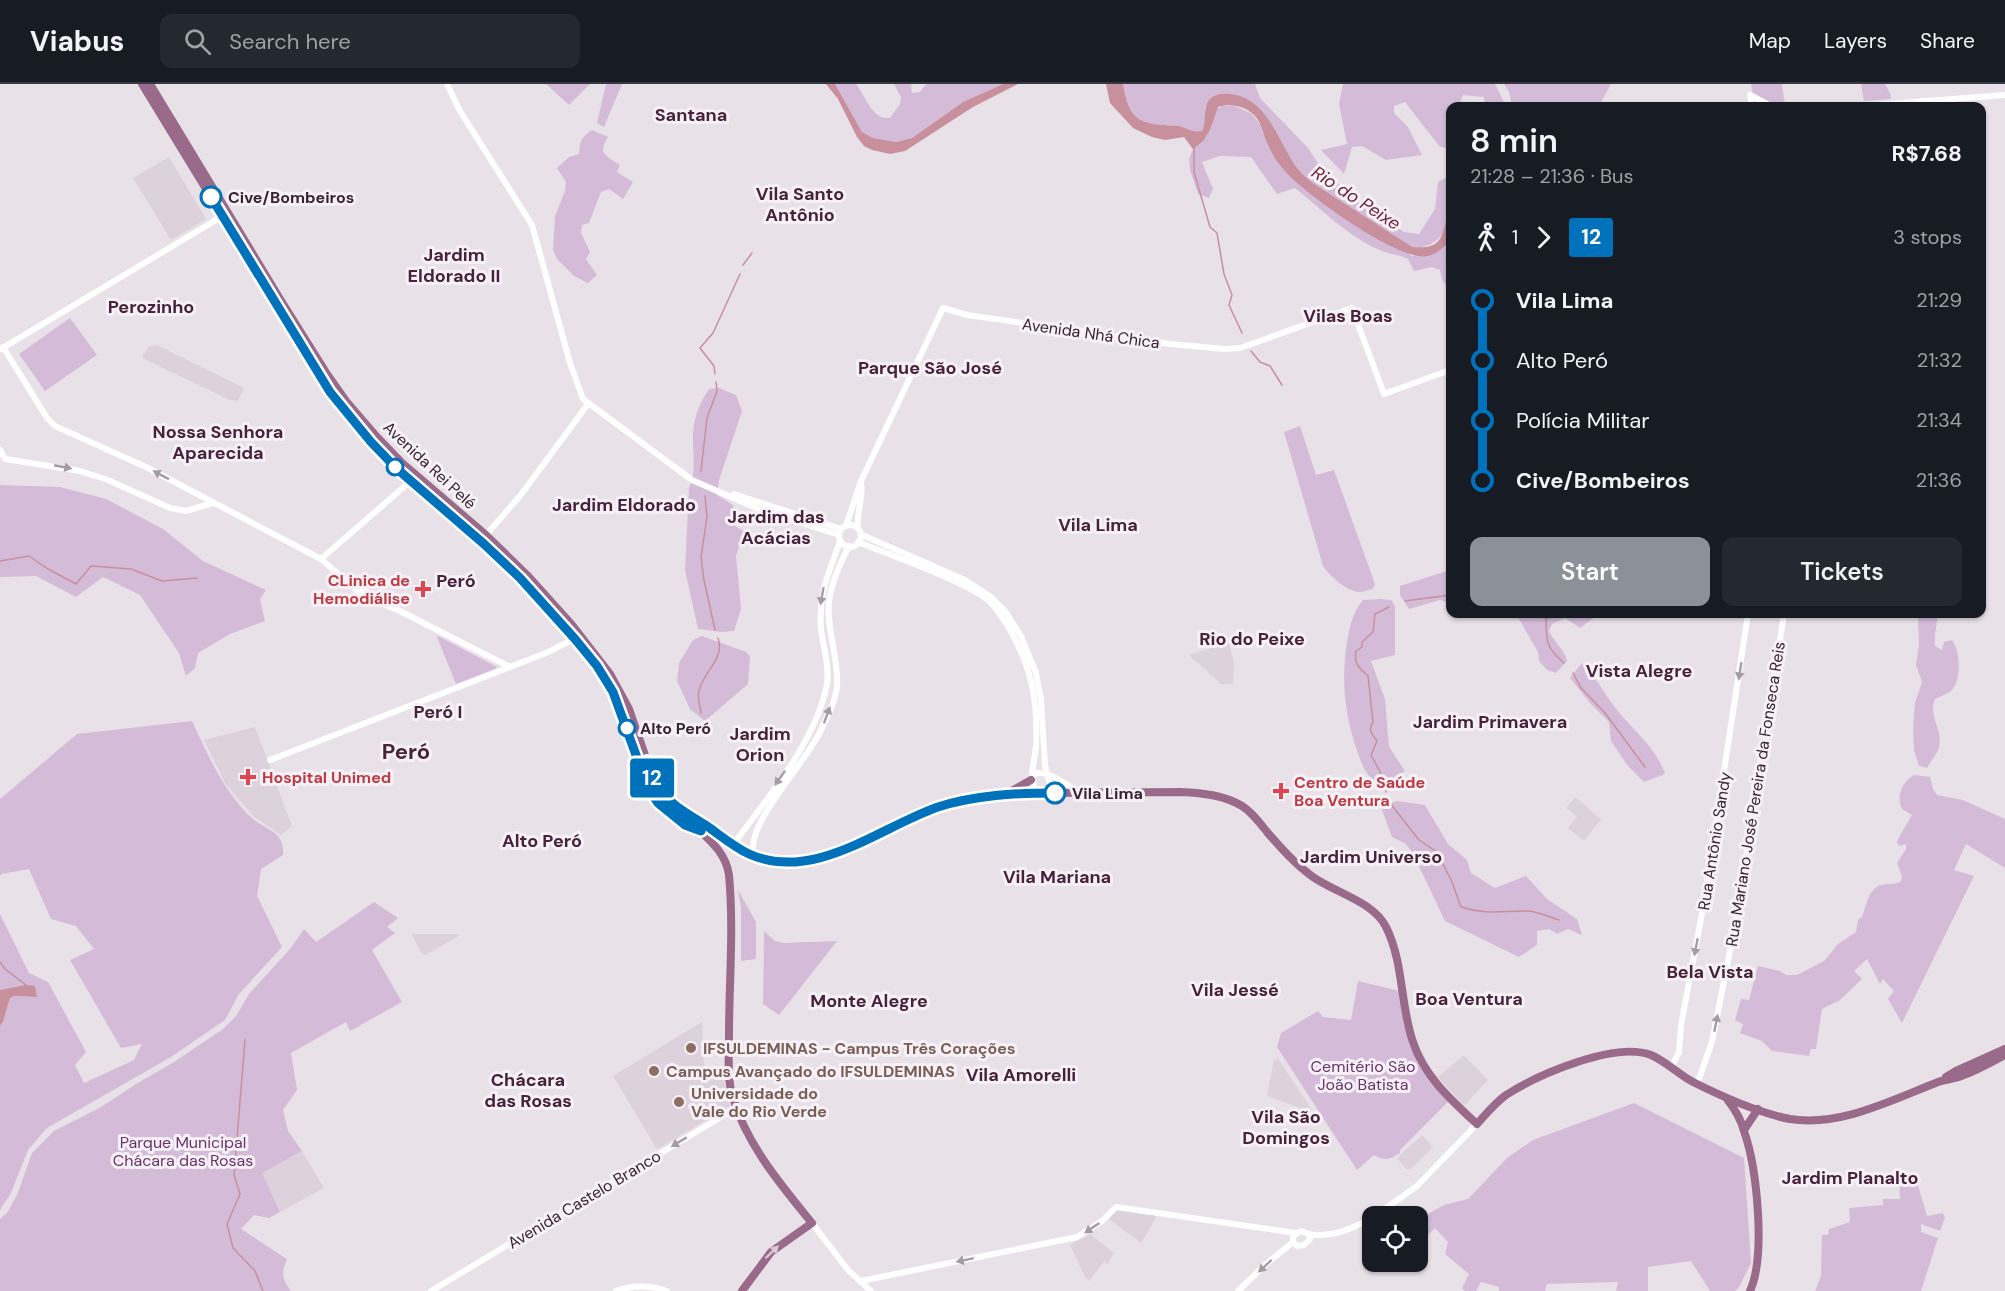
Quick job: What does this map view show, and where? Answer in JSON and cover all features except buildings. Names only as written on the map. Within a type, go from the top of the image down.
[{"type":"main road","name":"Avenida Rei Pelé","points":[[142,84],[327,374],[374,440],[520,578],[610,674],[629,709],[647,761]]},
{"type":"main road","name":"Avenida Rei Pelé","points":[[150,84],[225,215]]},
{"type":"main road","name":"Avenida Rei Pelé","points":[[414,479],[486,535],[528,575],[577,637],[613,692],[648,788],[660,806]]},
{"type":"main road","points":[[647,761],[662,791],[670,800],[733,845],[753,855],[771,860],[797,862],[824,857],[940,807],[972,799],[1005,795],[1080,792],[1181,792],[1203,793],[1225,798],[1248,810],[1292,860],[1306,872],[1343,895],[1374,910],[1386,926],[1392,942],[1410,1032],[1422,1064],[1453,1102],[1477,1124],[1499,1100],[1534,1079],[1566,1066],[1630,1051],[1649,1054],[1718,1095],[1742,1126]]},
{"type":"main road","points":[[647,761],[656,790],[672,810],[701,831],[722,853],[728,864],[733,949],[729,1001],[730,1081],[736,1108],[760,1156],[812,1223],[771,1251],[742,1291]]},
{"type":"main road","points":[[1005,795],[1032,777]]},
{"type":"main road","points":[[660,806],[697,819]]},
{"type":"main road","points":[[660,806],[685,825],[701,831]]},
{"type":"main road","points":[[1942,1080],[1956,1071],[2005,1049]]},
{"type":"main road","points":[[1698,1082],[1758,1109],[1792,1119],[1846,1117],[1942,1080],[1964,1076],[2005,1055]]},
{"type":"main road","points":[[1721,1093],[1742,1126],[1754,1177],[1757,1268],[1749,1291]]},
{"type":"main road","points":[[1742,1126],[1758,1109]]},
{"type":"street","points":[[442,84],[448,86],[532,225],[570,363],[583,399],[692,480],[756,508],[842,533],[849,546]]},
{"type":"street","points":[[1751,102],[1750,95],[1763,102]]},
{"type":"street","points":[[1913,102],[2005,95]]},
{"type":"street","points":[[225,215],[2,348],[47,418],[55,426],[146,467],[321,559],[371,600],[396,610],[510,667]]},
{"type":"street","name":"Avenida Nhá Chica","points":[[861,481],[943,308],[967,315],[1170,344],[1225,349],[1240,348],[1352,308],[1384,394],[1446,371]]},
{"type":"street","points":[[486,535],[525,490],[588,404]]},
{"type":"street","points":[[0,450],[5,459],[80,471],[108,480],[170,508],[186,511],[213,502]]},
{"type":"street","points":[[321,559],[414,479]]},
{"type":"street","points":[[858,542],[859,531],[856,517],[863,491],[861,481]]},
{"type":"street","points":[[733,845],[804,743],[822,703],[827,681],[820,598],[861,481]]},
{"type":"street","points":[[753,855],[754,837],[767,812],[806,758],[822,730],[838,686],[829,603],[838,570],[849,546],[858,542],[963,585],[988,601],[1004,620],[1018,644],[1031,675],[1036,702],[1032,787],[1043,793],[1050,784],[1045,765],[1041,699],[1036,673],[1021,636],[1005,611],[991,597],[965,580],[859,531],[852,525],[842,533]]},
{"type":"street","name":"Rua Antônio Sandy","points":[[1674,1067],[1679,1052],[1681,1025],[1703,908],[1747,618]]},
{"type":"street","name":"Rua Mariano José Pereira da Fonseca Reis","points":[[1698,1082],[1712,1042],[1737,915],[1783,618]]},
{"type":"street","points":[[270,760],[546,653],[577,637]]},
{"type":"street","points":[[1032,777],[1041,772],[1048,774],[1080,792]]},
{"type":"street","points":[[743,830],[747,837],[754,837]]},
{"type":"street","name":"Avenida Castelo Branco","points":[[431,1291],[736,1108]]},
{"type":"street","points":[[1392,1206],[1417,1185],[1477,1124]]},
{"type":"street","points":[[861,1281],[1077,1237],[1102,1221],[1116,1207],[1284,1231],[1300,1246],[1362,1223]]},
{"type":"street","points":[[812,1223],[848,1270],[871,1291]]},
{"type":"street","points":[[1238,1291],[1293,1238],[1305,1232],[1324,1236]]},
{"type":"street","points":[[1308,1242],[1309,1234]]},
{"type":"street","points":[[616,1291],[624,1288],[644,1287],[667,1291]]},
{"type":"shaded area","points":[[826,84],[835,84],[862,132],[873,138],[896,142],[912,138],[963,102],[1003,84],[1018,84],[973,107],[905,151],[890,154],[864,146],[838,99]]},
{"type":"shaded area","name":"Rio do Peixe","points":[[1106,84],[1123,84],[1130,109],[1139,119],[1154,124],[1202,131],[1207,105],[1212,97],[1218,94],[1230,94],[1242,97],[1261,110],[1295,166],[1316,185],[1412,247],[1431,246],[1436,243],[1446,224],[1446,245],[1431,255],[1415,255],[1396,249],[1352,224],[1310,194],[1284,170],[1267,143],[1259,121],[1245,109],[1232,105],[1218,107],[1210,130],[1203,141],[1193,149],[1184,137],[1165,140],[1133,128],[1110,103]]},
{"type":"shaded area","points":[[169,157],[206,219],[171,240],[133,178]]},
{"type":"shaded area","points":[[157,345],[244,388],[238,401],[230,400],[144,359],[142,356],[150,346]]},
{"type":"shaded area","points":[[1229,643],[1234,663],[1233,684],[1221,684],[1189,655]]},
{"type":"shaded area","name":"Hospital Unimed","points":[[255,727],[292,826],[281,835],[254,817],[225,783],[204,740]]},
{"type":"shaded area","points":[[1575,797],[1601,819],[1584,841],[1568,828],[1577,817],[1566,808]]},
{"type":"shaded area","points":[[413,934],[458,934],[459,936],[425,955],[422,954]]},
{"type":"shaded area","points":[[26,985],[35,986],[37,997],[15,996],[10,998],[0,1026],[0,990]]},
{"type":"shaded area","points":[[702,1022],[704,1064],[711,1079],[723,1078],[730,1106],[657,1149],[613,1076]]},
{"type":"shaded area","points":[[1464,1055],[1488,1080],[1464,1106],[1438,1077]]},
{"type":"shaded area","points":[[1274,1059],[1279,1060],[1312,1110],[1311,1112],[1267,1096]]},
{"type":"shaded area","points":[[1422,1135],[1433,1147],[1411,1169],[1406,1169],[1397,1158]]},
{"type":"shaded area","points":[[302,1151],[324,1188],[280,1212],[261,1173]]},
{"type":"shaded area","points":[[1117,1210],[1155,1215],[1156,1218],[1141,1243],[1109,1219]]},
{"type":"shaded area","points":[[1090,1234],[1114,1253],[1108,1264],[1104,1262],[1089,1281],[1070,1245]]},
{"type":"green space","points":[[546,84],[590,84],[569,105]]},
{"type":"green space","points":[[606,84],[622,84],[604,127],[597,123]]},
{"type":"green space","points":[[835,84],[856,84],[874,112],[884,118],[890,118],[900,104],[901,97],[894,84],[911,84],[912,93],[920,92],[926,84],[1003,84],[963,102],[912,138],[896,142],[873,138],[862,132]]},
{"type":"green space","points":[[1123,84],[1255,84],[1260,98],[1308,148],[1323,171],[1365,207],[1404,232],[1419,234],[1435,209],[1438,182],[1446,178],[1444,230],[1437,240],[1426,246],[1411,247],[1316,185],[1302,175],[1252,102],[1205,107],[1205,123],[1202,132],[1196,132],[1179,126],[1146,122],[1135,115],[1127,102]]},
{"type":"green space","points":[[1343,84],[1495,84],[1504,102],[1485,102],[1484,97],[1463,95],[1460,102],[1446,102],[1446,148],[1440,147],[1405,102],[1394,106],[1394,113],[1408,127],[1422,155],[1386,160],[1362,146],[1352,147],[1344,174],[1321,150],[1347,144],[1339,104]]},
{"type":"green space","points":[[1504,84],[1611,84],[1601,102],[1511,102]]},
{"type":"green space","points":[[1751,84],[1782,84],[1784,102],[1765,102],[1753,96]]},
{"type":"green space","points":[[1861,84],[1885,84],[1891,99],[1864,101]]},
{"type":"green space","points":[[1222,106],[1235,106],[1252,114],[1263,128],[1273,155],[1412,256],[1446,245],[1446,284],[1442,280],[1440,270],[1432,267],[1414,271],[1408,259],[1381,251],[1355,237],[1295,188],[1277,194],[1251,157],[1220,156],[1202,162],[1213,189],[1209,198],[1198,194],[1189,159],[1193,149],[1210,130],[1216,110]]},
{"type":"green space","points":[[592,130],[608,137],[603,152],[620,165],[617,172],[633,182],[623,199],[609,189],[601,192],[589,223],[582,225],[581,233],[590,252],[586,259],[597,275],[588,283],[574,276],[557,259],[553,250],[555,216],[565,191],[566,182],[557,168],[569,157],[579,154],[582,140]]},
{"type":"green space","points":[[70,318],[97,355],[45,391],[19,354]]},
{"type":"green space","points":[[719,388],[736,395],[742,411],[719,480],[717,495],[733,505],[735,526],[744,531],[736,556],[741,609],[734,631],[722,632],[698,629],[685,570],[689,488],[694,468],[695,421],[700,404],[709,389]]},
{"type":"green space","points":[[1300,426],[1316,475],[1334,470],[1375,584],[1373,589],[1359,592],[1349,589],[1323,566],[1284,432]]},
{"type":"green space","points":[[0,485],[60,487],[106,499],[163,529],[203,561],[266,590],[260,599],[265,621],[230,634],[198,653],[195,668],[186,676],[179,653],[140,595],[103,577],[76,597],[36,576],[0,577]]},
{"type":"green space","points":[[1446,571],[1446,602],[1440,600],[1409,609],[1400,595],[1400,586]]},
{"type":"green space","points":[[1363,600],[1391,600],[1395,606],[1395,655],[1371,661],[1385,699],[1389,747],[1405,771],[1381,791],[1366,771],[1356,749],[1348,719],[1344,689],[1348,636],[1356,610]]},
{"type":"green space","points":[[1516,618],[1565,618],[1552,624],[1549,631],[1567,661],[1556,673],[1547,670],[1539,661],[1538,652],[1519,619]]},
{"type":"green space","points":[[1565,618],[1594,618],[1580,628]]},
{"type":"green space","points":[[1918,618],[1937,618],[1935,646],[1942,650],[1944,642],[1952,640],[1957,650],[1959,665],[1959,672],[1952,690],[1935,699],[1933,712],[1940,740],[1937,752],[1927,768],[1919,766],[1914,750],[1915,703],[1922,682],[1916,665],[1919,645]]},
{"type":"green space","points":[[438,636],[495,666],[497,668],[456,684]]},
{"type":"green space","points":[[702,636],[746,652],[750,656],[748,684],[705,721],[690,709],[677,681],[679,663],[693,640]]},
{"type":"green space","points":[[1582,663],[1618,711],[1657,756],[1665,774],[1644,782],[1628,766],[1611,741],[1609,722],[1570,678]]},
{"type":"green space","points":[[192,721],[233,798],[253,819],[274,833],[281,841],[283,855],[261,869],[257,896],[282,947],[239,994],[225,1020],[171,1057],[47,1128],[28,1150],[11,1193],[0,1210],[0,1026],[10,998],[15,996],[36,997],[35,986],[0,990],[0,914],[29,973],[48,982],[86,1052],[75,1065],[84,1083],[134,1060],[142,1044],[121,1048],[70,960],[94,949],[76,926],[51,919],[29,869],[0,876],[0,799],[77,734]]},
{"type":"green space","points":[[1914,775],[1930,777],[1937,795],[1963,800],[2005,819],[2005,868],[1966,844],[1954,870],[1974,876],[1902,1023],[1888,999],[1894,991],[1883,979],[1880,984],[1867,959],[1854,971],[1862,979],[1840,1000],[1822,1009],[1816,1049],[1811,1049],[1809,1056],[1772,1051],[1762,1041],[1740,1033],[1743,1024],[1735,1020],[1741,999],[1749,1000],[1758,966],[1780,971],[1786,975],[1797,975],[1824,961],[1838,944],[1856,932],[1858,920],[1862,917],[1874,889],[1901,881],[1902,877],[1897,863],[1906,849],[1906,844],[1900,846],[1897,843],[1912,815],[1902,809],[1900,795],[1903,785]]},
{"type":"green space","points":[[1397,801],[1425,805],[1448,844],[1467,860],[1471,873],[1495,888],[1526,876],[1547,899],[1577,919],[1582,935],[1568,929],[1557,934],[1549,929],[1537,931],[1537,945],[1519,957],[1445,921],[1413,854],[1406,844],[1392,837],[1381,807]]},
{"type":"green space","points":[[738,890],[756,922],[756,959],[741,961],[741,907]]},
{"type":"green space","name":"Parque Municipal Chácara das Rosas","points":[[374,902],[398,918],[387,927],[395,933],[372,950],[402,1002],[350,1031],[346,1022],[291,1053],[297,1090],[283,1110],[288,1131],[302,1151],[262,1173],[280,1212],[269,1218],[254,1215],[241,1229],[287,1259],[283,1276],[291,1291],[0,1291],[0,1219],[7,1213],[17,1195],[32,1153],[54,1131],[101,1107],[223,1029],[236,1016],[249,994],[290,949],[304,929],[316,942]]},
{"type":"green space","points":[[764,931],[775,941],[784,943],[837,941],[779,1015],[763,1004]]},
{"type":"green space","name":"Cemitério São João Batista","points":[[1358,981],[1399,991],[1410,1044],[1418,1065],[1449,1101],[1400,1150],[1400,1153],[1387,1159],[1374,1155],[1357,1170],[1277,1047],[1281,1033],[1318,1011],[1323,1017],[1351,1020]]},
{"type":"green space","points":[[1634,1103],[1744,1158],[1751,1263],[1739,1287],[1735,1291],[1710,1291],[1691,1261],[1648,1267],[1648,1291],[1616,1291],[1618,1282],[1547,1284],[1545,1291],[1499,1291],[1499,1287],[1481,1282],[1476,1291],[1465,1291],[1462,1288],[1469,1274],[1445,1254],[1448,1242],[1435,1228],[1428,1235],[1428,1214],[1444,1205],[1468,1199],[1507,1158],[1533,1140]]},
{"type":"green space","points":[[1915,1175],[1927,1216],[1943,1213],[1945,1218],[1940,1231],[1921,1224],[1921,1232],[1938,1238],[1921,1291],[1815,1291],[1821,1276],[1822,1235],[1828,1235],[1829,1229],[1850,1222],[1849,1208],[1883,1205],[1883,1199],[1900,1199],[1899,1177]]},
{"type":"waterway","points":[[1194,146],[1194,172],[1210,227],[1217,233],[1224,274],[1232,295],[1229,305],[1242,333]]},
{"type":"waterway","points":[[743,265],[752,253]]},
{"type":"waterway","points":[[715,374],[714,366],[700,348],[713,333],[740,274]]},
{"type":"waterway","points":[[1251,351],[1260,362],[1270,366],[1282,385]]},
{"type":"waterway","points":[[701,471],[707,418],[717,391],[716,382]]},
{"type":"waterway","points":[[705,496],[707,517],[701,557],[715,630]]},
{"type":"waterway","points":[[0,561],[29,556],[76,584],[91,566],[131,569],[162,581],[197,578]]},
{"type":"waterway","points":[[1405,601],[1446,596]]},
{"type":"waterway","points":[[1386,792],[1384,779],[1371,755],[1377,741],[1370,729],[1373,722],[1368,676],[1358,665],[1356,651],[1362,647],[1362,642],[1373,632],[1375,614],[1389,607]]},
{"type":"waterway","points":[[1546,618],[1548,644],[1564,663]]},
{"type":"waterway","points":[[701,713],[699,690],[719,652],[718,638]]},
{"type":"waterway","points":[[1573,673],[1581,688],[1605,713],[1645,767]]},
{"type":"waterway","points":[[1390,803],[1419,840],[1437,852],[1461,907],[1486,912],[1531,911],[1559,920]]},
{"type":"waterway","points":[[0,962],[5,969],[26,985]]},
{"type":"waterway","points":[[245,1040],[234,1175],[240,1194],[227,1224],[233,1248],[255,1271],[263,1291]]},
{"type":"bus line","name":"12","points":[[211,197],[322,381],[354,423],[396,468],[484,544],[540,598],[597,666],[615,698],[648,788],[666,812],[693,830],[701,831],[672,810],[662,799],[656,790],[647,761],[662,791],[670,800],[733,845],[760,857],[797,862],[824,857],[940,807],[991,796],[1055,793]]},
{"type":"place","name":"Cive/Bombeiros","points":[[211,197]]},
{"type":"place","name":"CLinica de Hemodiálise","points":[[423,589]]},
{"type":"place","name":"Alto Peró","points":[[627,728]]},
{"type":"place","name":"Hospital Unimed","points":[[248,777]]},
{"type":"place","name":"Centro de Saúde Boa Ventura","points":[[1281,791]]},
{"type":"place","name":"Vila Lima","points":[[1055,793]]},
{"type":"place","name":"IFSULDEMINAS - Campus Três Corações","points":[[691,1048]]},
{"type":"place","name":"Campus Avançado do IFSULDEMINAS","points":[[654,1071]]},
{"type":"place","name":"Universidade do Vale do Rio Verde","points":[[679,1102]]},
{"type":"district","name":"Santana","points":[[691,115]]},
{"type":"district","name":"Vila Santo Antônio","points":[[800,204]]},
{"type":"district","name":"Jardim Eldorado II","points":[[454,265]]},
{"type":"district","name":"Perozinho","points":[[151,307]]},
{"type":"district","name":"Vilas Boas","points":[[1348,316]]},
{"type":"district","name":"Parque São José","points":[[930,368]]},
{"type":"district","name":"Nossa Senhora Aparecida","points":[[218,442]]},
{"type":"district","name":"Jardim Eldorado","points":[[624,505]]},
{"type":"district","name":"Vila Lima","points":[[1098,525]]},
{"type":"district","name":"Jardim das Acácias","points":[[776,527]]},
{"type":"district","name":"Peró","points":[[456,581]]},
{"type":"district","name":"Rio do Peixe","points":[[1252,639]]},
{"type":"district","name":"Vista Alegre","points":[[1639,671]]},
{"type":"district","name":"Peró I","points":[[438,712]]},
{"type":"district","name":"Jardim Primavera","points":[[1490,722]]},
{"type":"district","name":"Jardim Orion","points":[[760,744]]},
{"type":"district","name":"Peró","points":[[406,751]]},
{"type":"district","name":"Alto Peró","points":[[542,841]]},
{"type":"district","name":"Jardim Universo","points":[[1371,857]]},
{"type":"district","name":"Vila Mariana","points":[[1057,877]]},
{"type":"district","name":"Bela Vista","points":[[1710,972]]},
{"type":"district","name":"Vila Jessé","points":[[1235,990]]},
{"type":"district","name":"Boa Ventura","points":[[1469,999]]},
{"type":"district","name":"Monte Alegre","points":[[869,1001]]},
{"type":"district","name":"Vila Amorelli","points":[[1021,1075]]},
{"type":"district","name":"Chácara das Rosas","points":[[528,1090]]},
{"type":"district","name":"Vila São Domingos","points":[[1286,1127]]},
{"type":"district","name":"Jardim Planalto","points":[[1850,1178]]}]
